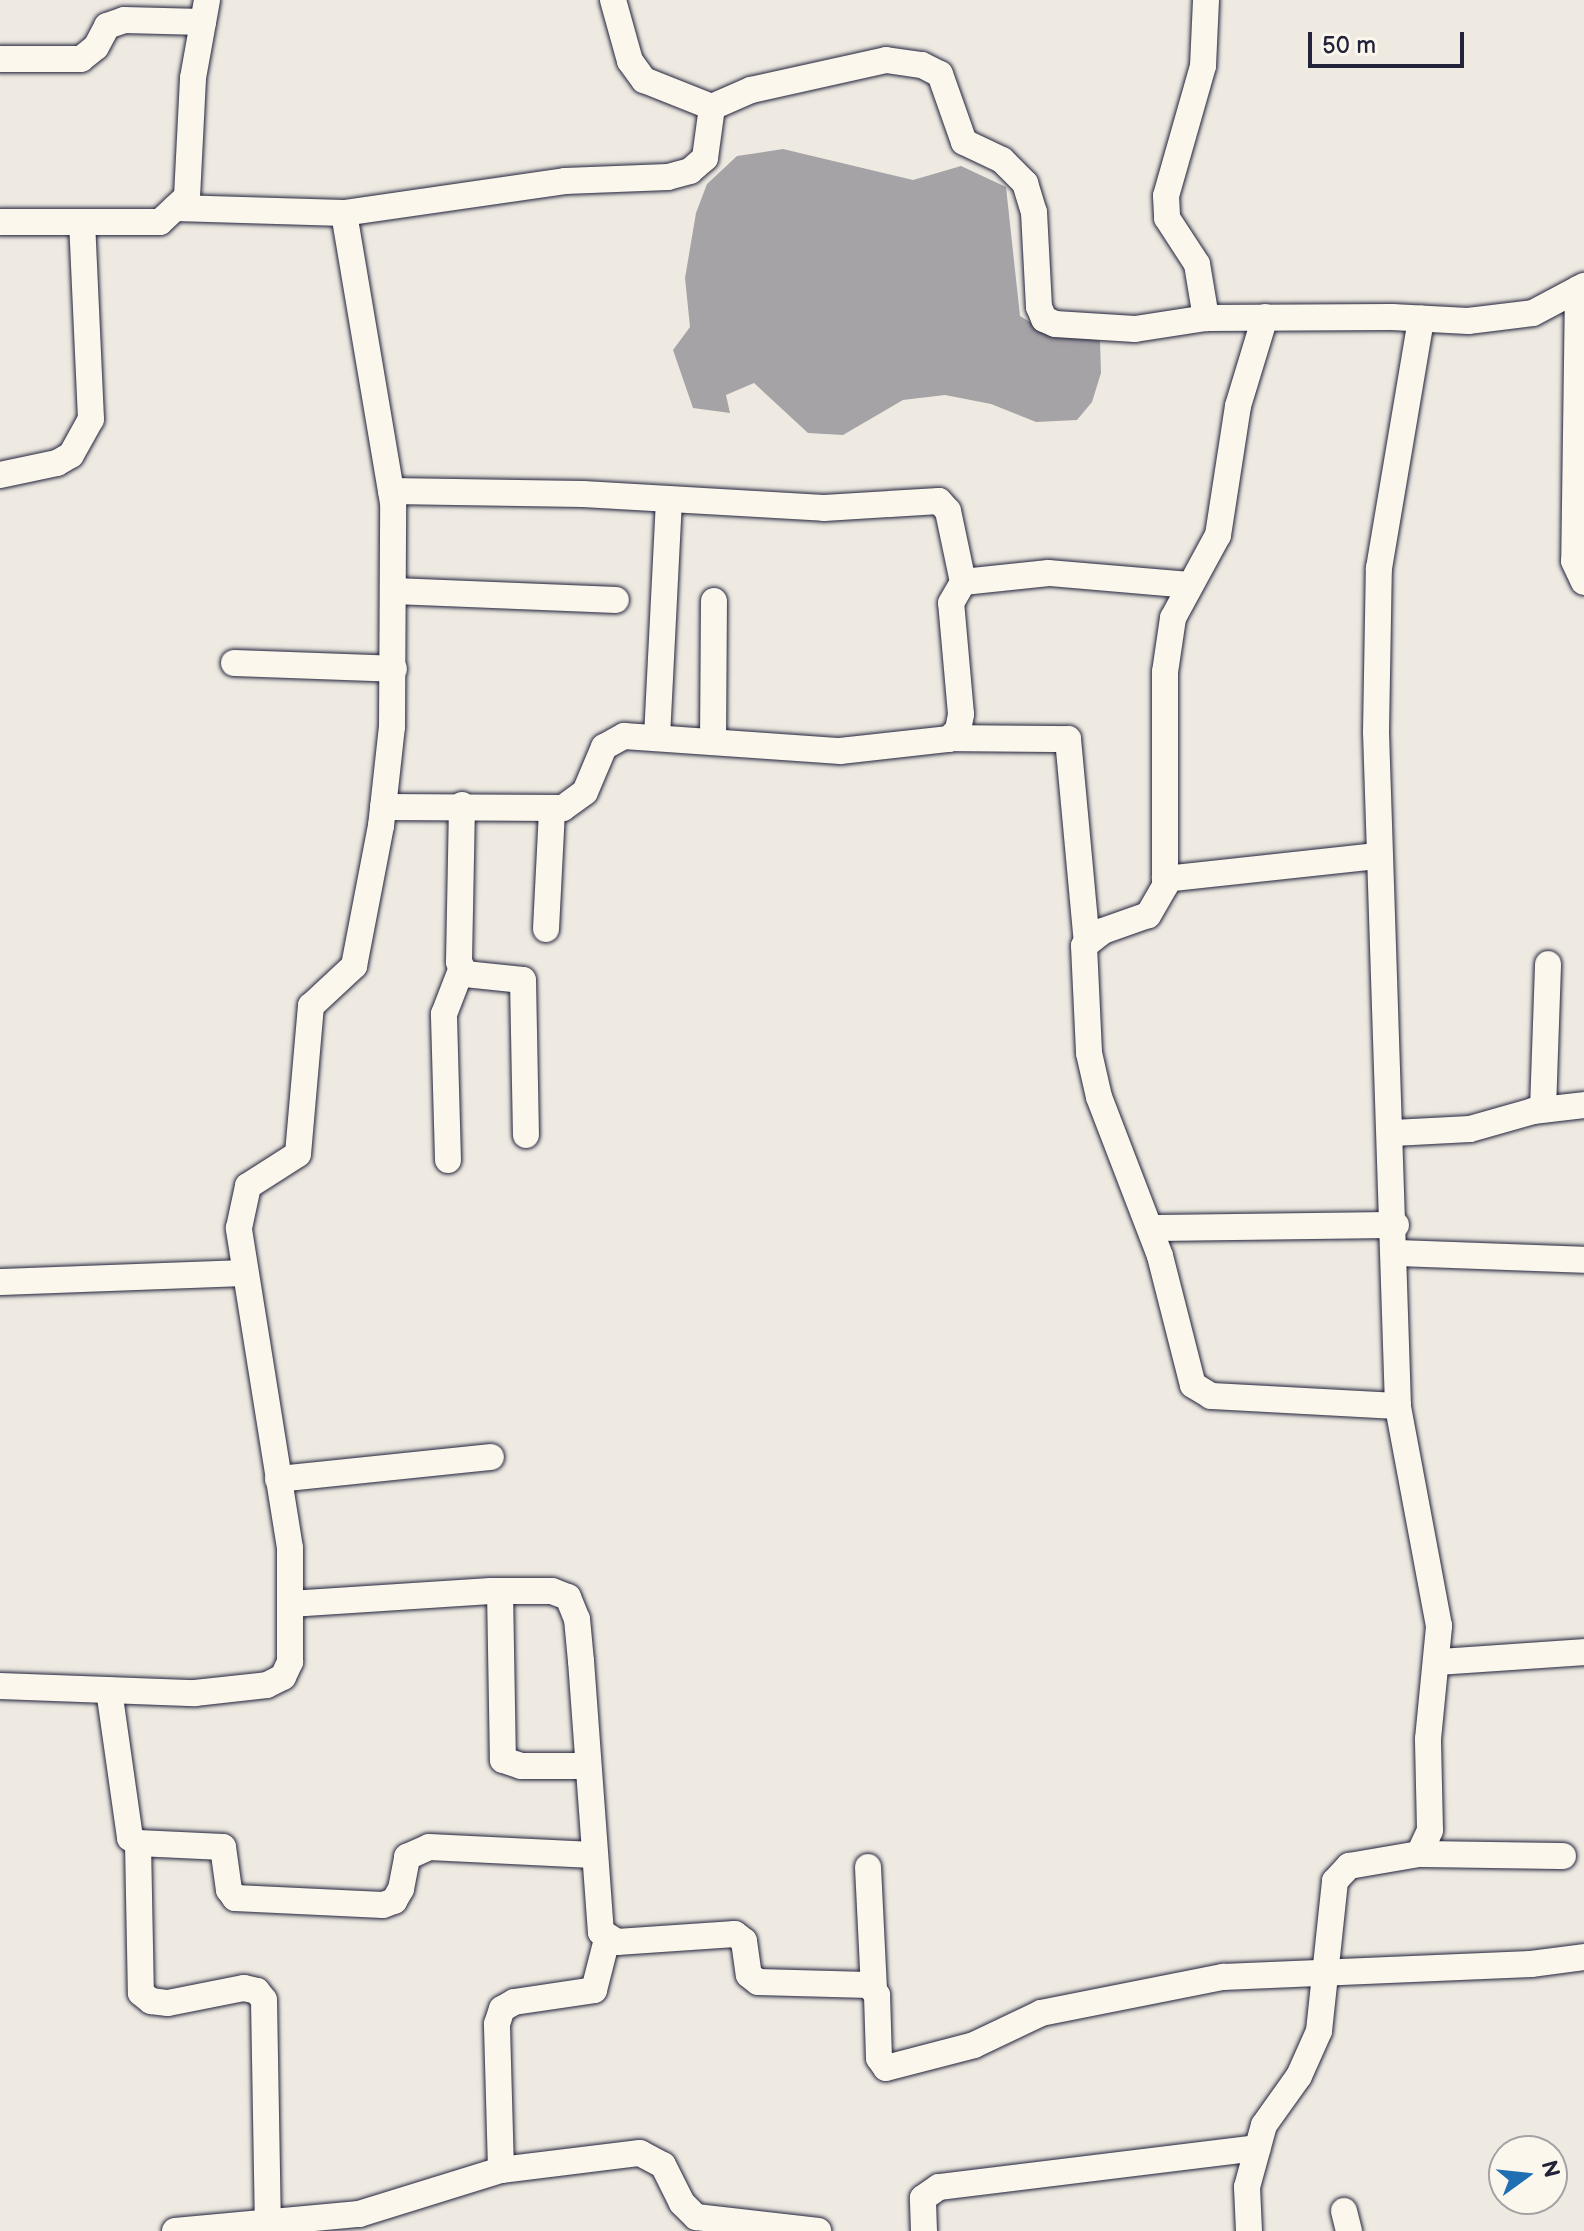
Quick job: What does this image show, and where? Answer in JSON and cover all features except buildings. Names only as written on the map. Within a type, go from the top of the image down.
[{"type":"street","points":[[613,0],[630,61],[644,80],[712,107],[751,90],[886,60],[922,65],[940,74],[964,142],[1002,160],[1025,183],[1034,212],[1039,307],[1044,319],[1135,329],[1206,318],[1468,321],[1533,313],[1581,287],[1574,561],[1584,582]]},
{"type":"street","points":[[1206,0],[1203,66],[1166,196],[1167,218],[1197,264],[1206,318]]},
{"type":"street","points":[[0,59],[81,59],[96,47],[107,26],[124,20],[205,11],[189,119],[187,197],[160,222],[0,222]]},
{"type":"street","points":[[175,208],[344,213],[565,181],[690,171],[705,158],[712,107]]},
{"type":"street","points":[[0,1686],[195,1693],[267,1685],[283,1677],[290,1662],[290,1548],[239,1228],[248,1186],[298,1154],[311,1006],[354,966],[383,807],[394,669],[391,491],[344,213]]},
{"type":"street","points":[[0,475],[57,463],[71,455],[91,419],[82,223]]},
{"type":"street","points":[[1087,943],[1148,915],[1165,879],[1165,672],[1173,618],[1188,585],[1218,535],[1238,406],[1265,317]]},
{"type":"street","points":[[1419,1854],[1430,1830],[1428,1739],[1439,1662],[1439,1626],[1398,1406],[1393,1133],[1385,1053],[1378,856],[1379,568],[1421,319]]},
{"type":"street","points":[[391,491],[669,499],[824,508],[939,501],[948,511],[963,582],[951,603],[961,714],[952,738]]},
{"type":"street","points":[[657,737],[669,499]]},
{"type":"street","points":[[963,582],[1049,573],[1188,585]]},
{"type":"street","points":[[395,591],[616,600]]},
{"type":"street","points":[[713,742],[714,601]]},
{"type":"street","points":[[234,663],[394,669]]},
{"type":"street","points":[[383,807],[462,805],[552,810],[576,802],[585,792],[611,740],[657,737],[840,751],[952,738],[1068,739],[1087,943],[1081,960],[1099,1097],[1151,1228],[1188,1375],[1201,1391],[1398,1406]]},
{"type":"street","points":[[448,1160],[444,1014],[461,970],[462,805]]},
{"type":"street","points":[[546,929],[552,810]]},
{"type":"street","points":[[1165,879],[1378,856]]},
{"type":"street","points":[[1543,1109],[1548,964]]},
{"type":"street","points":[[461,970],[523,980],[526,1135]]},
{"type":"street","points":[[1393,1133],[1470,1129],[1543,1109],[1584,1105]]},
{"type":"street","points":[[1151,1228],[1396,1225]]},
{"type":"street","points":[[1397,1253],[1584,1260]]},
{"type":"street","points":[[0,1282],[245,1273]]},
{"type":"street","points":[[278,1479],[491,1457]]},
{"type":"street","points":[[290,1604],[500,1591],[561,1592],[573,1606],[597,1922],[607,1939],[600,1983],[594,1990],[514,2002],[502,2009],[497,2024],[501,2170]]},
{"type":"street","points":[[500,1591],[503,1760],[521,1766],[587,1766]]},
{"type":"street","points":[[1439,1662],[1584,1652]]},
{"type":"street","points":[[109,1690],[125,1829],[138,1843],[141,1993],[151,2001],[168,2003],[244,1988],[257,1991],[264,2000],[268,2220]]},
{"type":"street","points":[[138,1843],[223,1847],[229,1890],[235,1898],[383,1905],[394,1901],[401,1889],[407,1857],[414,1849],[593,1855]]},
{"type":"street","points":[[1249,2231],[1247,2187],[1264,2125],[1299,2076],[1319,2031],[1339,1872],[1419,1854],[1563,1856]]},
{"type":"street","points":[[868,1867],[879,2058],[892,2068],[974,2045],[1041,2013],[1108,1997],[1248,1974],[1531,1964],[1584,1957]]},
{"type":"street","points":[[607,1939],[735,1934],[744,1941],[749,1975],[758,1982],[864,1983],[874,1988]]},
{"type":"street","points":[[924,2231],[923,2198],[939,2187],[1258,2148]]},
{"type":"street","points":[[175,2231],[359,2214],[501,2170],[640,2153],[663,2165],[682,2203],[696,2217],[818,2231]]},
{"type":"shaded area","points":[[783,149],[913,180],[961,166],[1006,187],[1020,316],[1040,328],[1100,341],[1101,373],[1092,402],[1077,420],[1036,422],[991,404],[945,395],[903,400],[843,435],[808,433],[754,383],[726,395],[730,413],[693,408],[673,350],[690,327],[685,278],[696,213],[707,184],[737,156]]}]
